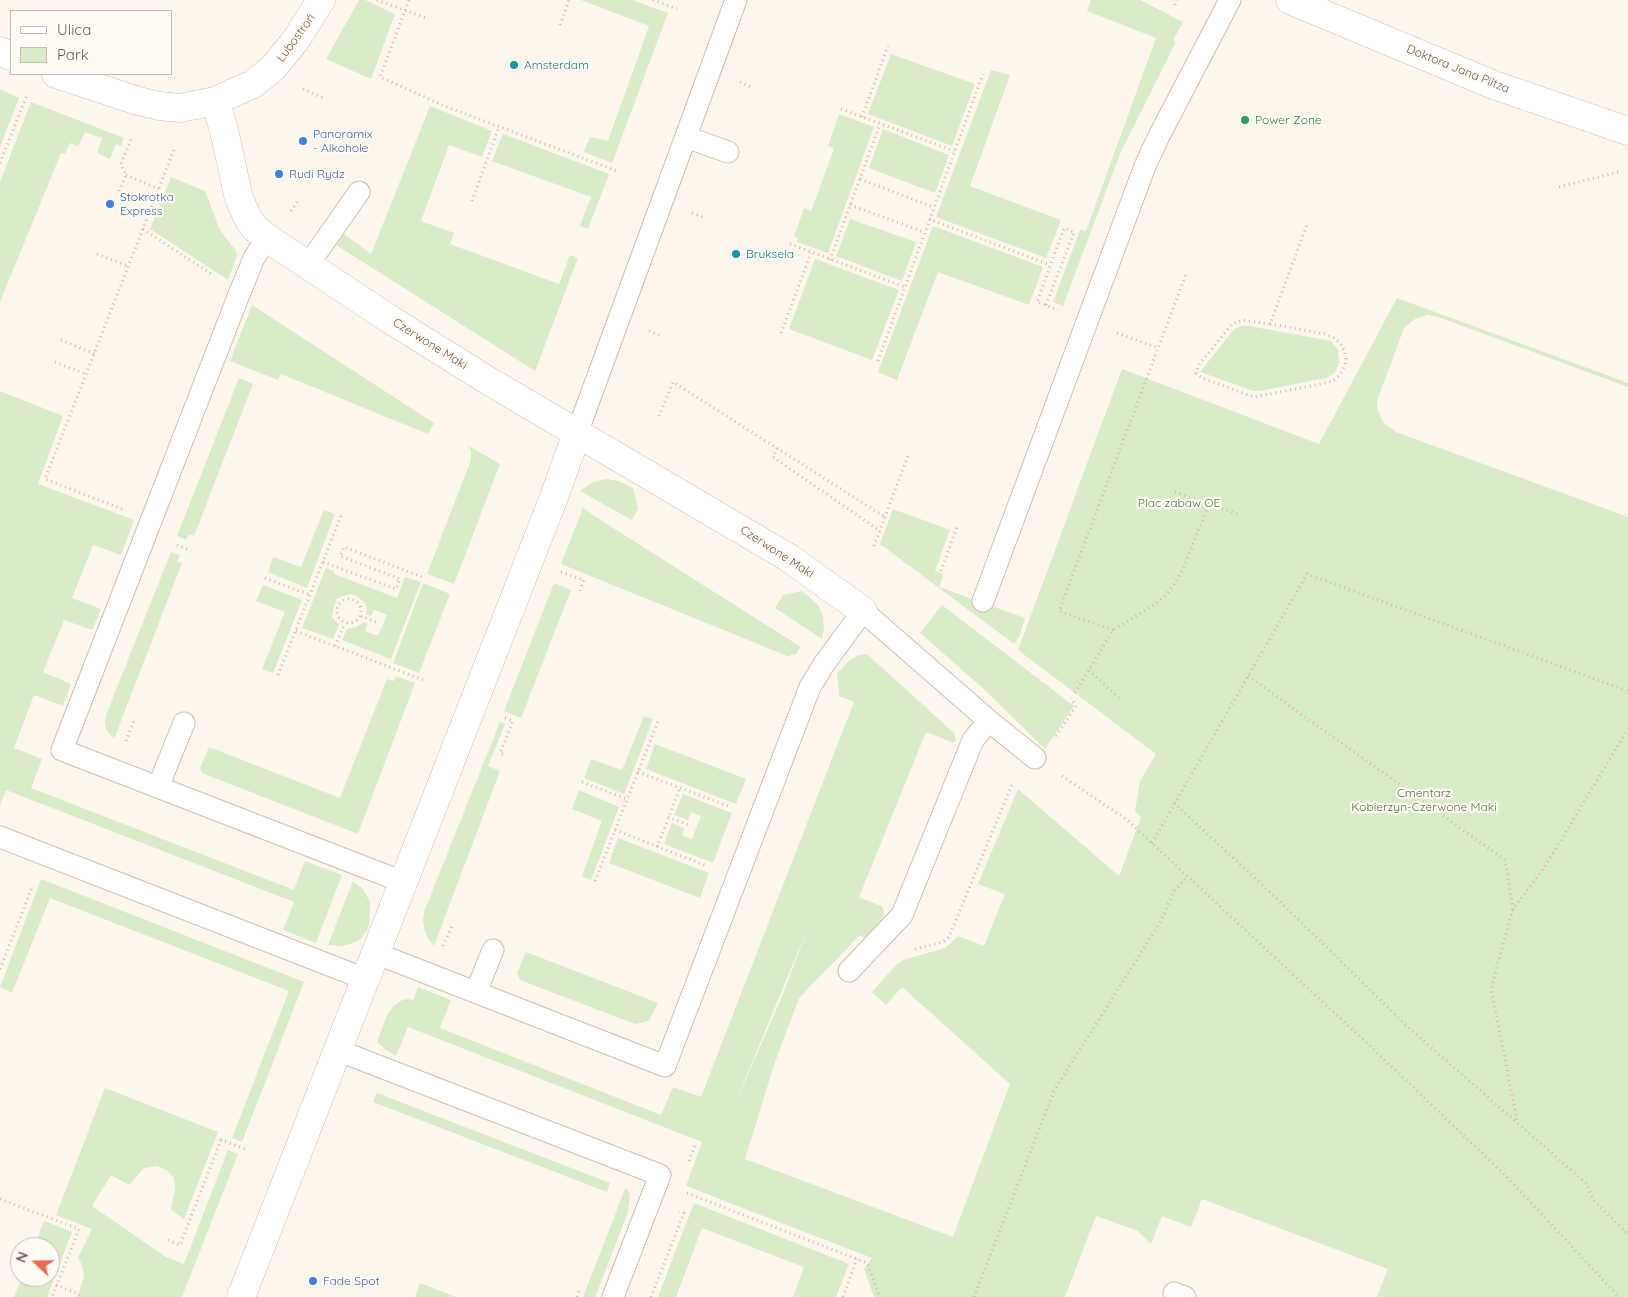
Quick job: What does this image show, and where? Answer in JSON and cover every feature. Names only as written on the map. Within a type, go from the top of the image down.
[{"type":"street","name":"Lubostroń","points":[[215,101],[253,84],[273,68],[295,41],[322,0]]},
{"type":"street","name":"Doktora Jana Piltza","points":[[1290,0],[1494,86],[1628,131]]},
{"type":"street","points":[[59,75],[159,106],[180,108],[215,101]]},
{"type":"street","name":"Czerwone Maki","points":[[215,101],[224,130],[239,199],[249,220],[267,238],[487,380],[789,558],[863,612]]},
{"type":"street","points":[[240,1297],[577,433]]},
{"type":"lane","points":[[577,433],[736,0]]},
{"type":"lane","points":[[983,600],[1145,166],[1230,0]]},
{"type":"lane","points":[[686,137],[728,152]]},
{"type":"lane","points":[[308,265],[359,192]]},
{"type":"lane","points":[[267,238],[254,258],[62,750],[403,882]]},
{"type":"lane","points":[[375,953],[665,1066],[810,687],[824,664],[863,612],[1037,760]]},
{"type":"lane","points":[[849,971],[902,915],[973,740],[989,721]]},
{"type":"lane","points":[[158,787],[184,723]]},
{"type":"lane","points":[[0,837],[365,979]]},
{"type":"lane","points":[[476,992],[493,950]]},
{"type":"lane","points":[[337,1050],[660,1175],[613,1297]]},
{"type":"path","points":[[377,0],[426,18]]},
{"type":"path","points":[[408,0],[380,77],[447,107],[617,171]]},
{"type":"path","points":[[560,25],[569,0]]},
{"type":"path","points":[[653,0],[677,9]]},
{"type":"path","points":[[1175,5],[1177,0]]},
{"type":"path","points":[[862,117],[888,46]]},
{"type":"path","points":[[878,362],[983,74]]},
{"type":"path","points":[[302,88],[325,99]]},
{"type":"path","points":[[0,164],[27,95]]},
{"type":"path","points":[[842,110],[954,151]]},
{"type":"path","points":[[830,260],[880,124]]},
{"type":"path","points":[[472,200],[499,127]]},
{"type":"path","points":[[133,134],[121,164],[126,175],[159,189]]},
{"type":"path","points":[[126,510],[45,479],[175,147]]},
{"type":"path","points":[[1559,187],[1622,171]]},
{"type":"path","points":[[119,191],[126,175]]},
{"type":"path","points":[[860,179],[934,207]]},
{"type":"path","points":[[850,205],[924,232]]},
{"type":"path","points":[[929,219],[1050,265]]},
{"type":"path","points":[[1270,324],[1308,222]]},
{"type":"path","points":[[1046,305],[1074,232],[1064,228],[1037,302],[1061,311]]},
{"type":"path","points":[[142,229],[241,291]]},
{"type":"path","points":[[790,244],[905,288]]},
{"type":"path","points":[[781,333],[811,252]]},
{"type":"path","points":[[97,254],[128,266]]},
{"type":"path","points":[[1113,630],[1059,611],[1186,274]]},
{"type":"path","points":[[1244,320],[1270,324],[1326,334],[1334,338],[1340,343],[1346,359],[1340,375],[1326,383],[1254,397],[1202,378],[1196,373],[1198,366],[1232,324],[1244,320]]},
{"type":"path","points":[[61,340],[95,354]]},
{"type":"path","points":[[55,362],[86,374]]},
{"type":"path","points":[[659,416],[673,382],[885,517]]},
{"type":"path","points":[[777,448],[773,457],[880,531]]},
{"type":"path","points":[[874,546],[908,456]]},
{"type":"path","points":[[1175,492],[1240,515]]},
{"type":"path","points":[[1075,693],[1113,630],[1154,605],[1166,595],[1176,582],[1209,504]]},
{"type":"path","points":[[278,675],[341,516]]},
{"type":"path","points":[[941,571],[957,527]]},
{"type":"path","points":[[323,562],[396,589],[400,578],[340,556],[344,547],[425,578]]},
{"type":"path","points":[[1152,842],[1307,574],[1628,692]]},
{"type":"path","points":[[576,577],[584,580],[579,593]]},
{"type":"path","points":[[265,578],[310,595]]},
{"type":"path","points":[[346,600],[357,602],[361,612],[360,616],[356,622],[345,623],[338,617],[338,605],[346,600]]},
{"type":"path","points":[[360,616],[376,622]]},
{"type":"path","points":[[335,646],[345,623]]},
{"type":"path","points":[[296,631],[423,680]]},
{"type":"path","points":[[1089,670],[1121,700]]},
{"type":"path","points":[[1248,676],[1505,860],[1513,910]]},
{"type":"path","points":[[1071,698],[1076,706],[1037,760],[1126,819],[1152,842],[1504,1173],[1619,1297]]},
{"type":"path","points":[[126,742],[135,718]]},
{"type":"path","points":[[595,881],[658,721]]},
{"type":"path","points":[[506,755],[500,752],[510,726]]},
{"type":"path","points":[[1517,1121],[1491,988],[1513,910],[1544,868],[1628,729]]},
{"type":"path","points":[[638,772],[740,811]]},
{"type":"path","points":[[910,950],[943,942],[948,937],[1016,775]]},
{"type":"path","points":[[582,782],[627,799]]},
{"type":"path","points":[[657,847],[680,788]]},
{"type":"path","points":[[1174,803],[1387,1007],[1587,1184],[1593,1200],[1628,1234]]},
{"type":"path","points":[[668,817],[691,826]]},
{"type":"path","points":[[615,830],[708,867]]},
{"type":"path","points":[[974,1297],[1054,1091],[1160,921],[1174,891],[1187,876]]},
{"type":"path","points":[[0,969],[34,882]]},
{"type":"path","points":[[446,940],[453,924]]},
{"type":"path","points":[[168,1240],[180,1245],[221,1140],[245,1149]]},
{"type":"path","points":[[659,1181],[867,1263],[880,1297]]},
{"type":"path","points":[[0,1199],[78,1229],[60,1275]]},
{"type":"path","points":[[843,1297],[858,1259]]},
{"type":"path","points":[[577,1297],[584,1279]]},
{"type":"path","points":[[60,1287],[79,1294],[81,1297]]},
{"type":"green space","points":[[359,0],[365,0],[395,14],[371,79],[326,59]]},
{"type":"green space","points":[[581,0],[632,0],[668,13],[612,163],[584,152],[590,137],[608,141],[649,26]]},
{"type":"green space","points":[[1091,0],[1140,0],[1183,22],[1173,40],[1176,42],[1120,154],[1063,306],[1053,302],[1080,230],[1086,231],[1156,38],[1087,11]]},
{"type":"green space","points":[[891,54],[975,84],[952,146],[868,114]]},
{"type":"green space","points":[[991,70],[1010,75],[970,186],[1061,220],[1046,258],[936,217]]},
{"type":"green space","points":[[0,89],[19,98],[0,147]]},
{"type":"green space","points":[[31,102],[124,138],[121,146],[116,144],[110,159],[97,153],[102,138],[85,132],[78,146],[70,143],[65,154],[61,153],[0,302],[0,182]]},
{"type":"green space","points":[[430,106],[492,131],[482,157],[449,145],[421,221],[454,233],[450,244],[559,284],[570,255],[578,258],[535,371],[336,245],[344,234],[371,254]]},
{"type":"green space","points":[[839,114],[874,127],[828,253],[797,242],[798,238],[794,236],[804,208],[811,211],[834,149],[828,146]]},
{"type":"green space","points":[[883,129],[949,155],[935,193],[869,168]]},
{"type":"green space","points":[[503,134],[609,174],[588,229],[580,226],[591,197],[492,161]]},
{"type":"green space","points":[[171,177],[205,191],[220,230],[236,251],[237,256],[228,280],[150,229]]},
{"type":"green space","points":[[850,219],[916,242],[902,281],[836,256]]},
{"type":"green space","points":[[933,226],[1043,267],[1029,305],[938,272],[897,380],[878,372]]},
{"type":"green space","points":[[815,259],[899,290],[872,360],[789,329]]},
{"type":"green space","points":[[1397,298],[1628,383],[1628,387],[1441,318],[1428,315],[1415,319],[1404,328],[1377,401],[1377,408],[1383,422],[1396,432],[1628,517],[1628,1297],[1377,1297],[1388,1269],[1202,1199],[1191,1227],[1162,1216],[1151,1244],[1138,1231],[1096,1216],[1065,1297],[874,1297],[864,1269],[872,1258],[686,1186],[702,1142],[408,1027],[396,1056],[377,1042],[388,1013],[402,1000],[413,1000],[418,987],[451,1000],[440,1028],[661,1115],[673,1087],[701,1097],[854,702],[839,696],[837,673],[850,660],[859,655],[867,654],[954,733],[956,740],[954,743],[926,732],[859,897],[883,907],[884,914],[881,922],[866,940],[860,935],[799,998],[775,1062],[745,1159],[953,1237],[1010,1084],[902,987],[886,1005],[872,992],[896,965],[903,960],[945,948],[958,936],[984,946],[1005,894],[978,884],[1018,789],[1119,876],[1141,817],[1135,811],[1140,781],[1156,754],[1018,650],[1122,369],[1319,444]],"holes":[[[807,930],[783,994],[739,1095]]]},
{"type":"green space","points":[[252,305],[434,423],[428,434],[281,374],[278,380],[230,361]]},
{"type":"green space","points":[[1241,326],[1331,341],[1338,350],[1339,362],[1337,368],[1334,373],[1326,378],[1260,391],[1253,391],[1200,372],[1234,329]]},
{"type":"green space","points":[[239,378],[253,384],[194,536],[189,534],[186,540],[177,536]]},
{"type":"green space","points":[[0,391],[63,416],[38,484],[134,520],[121,555],[93,545],[72,598],[101,609],[92,630],[64,620],[43,672],[71,684],[63,706],[34,695],[14,748],[42,759],[31,788],[294,890],[305,861],[342,875],[316,943],[283,930],[294,902],[6,790],[0,805]]},
{"type":"green space","points":[[467,445],[500,464],[454,584],[427,574],[471,460],[471,451]]},
{"type":"green space","points":[[605,479],[619,481],[633,488],[638,508],[632,520],[580,491],[591,483]]},
{"type":"green space","points":[[583,508],[801,647],[795,655],[791,654],[790,657],[561,564]]},
{"type":"green space","points":[[893,509],[950,530],[935,571],[944,574],[939,587],[1025,618],[1020,635],[1014,644],[880,544]]},
{"type":"green space","points":[[324,510],[335,514],[307,588],[268,572],[273,557],[301,567]]},
{"type":"green space","points":[[171,552],[180,555],[177,562],[182,563],[114,739],[106,729],[106,715]]},
{"type":"green space","points":[[326,568],[334,571],[334,574],[397,598],[405,577],[421,582],[391,659],[342,640],[347,629],[356,627],[363,622],[368,623],[365,631],[378,636],[387,615],[374,610],[371,616],[366,614],[367,608],[364,602],[355,595],[343,596],[337,599],[334,605],[332,617],[339,625],[333,639],[302,628]]},
{"type":"green space","points":[[423,583],[450,594],[419,673],[393,663]]},
{"type":"green space","points":[[554,583],[571,590],[521,718],[504,711]]},
{"type":"green space","points":[[263,585],[302,600],[273,673],[262,669],[285,612],[256,601]]},
{"type":"green space","points":[[802,591],[818,605],[823,616],[822,639],[775,608],[783,595]]},
{"type":"green space","points":[[942,605],[1074,706],[1045,749],[986,691],[920,633]]},
{"type":"green space","points":[[396,676],[415,683],[358,834],[202,773],[200,768],[209,747],[340,798],[387,679],[394,681]]},
{"type":"green space","points":[[644,716],[653,719],[624,794],[584,778],[591,759],[622,770]]},
{"type":"green space","points":[[500,722],[505,724],[488,766],[500,771],[434,946],[424,928],[424,912]]},
{"type":"green space","points":[[655,744],[746,779],[736,804],[646,769]]},
{"type":"green space","points":[[579,790],[619,807],[591,880],[582,876],[602,821],[572,809]]},
{"type":"green space","points":[[683,794],[732,813],[713,863],[664,844],[672,823],[684,828],[682,836],[692,839],[701,816],[691,812],[688,820],[674,815]]},
{"type":"green space","points":[[618,838],[709,873],[700,898],[609,863]]},
{"type":"green space","points":[[41,879],[304,982],[242,1142],[232,1138],[289,991],[50,898],[12,993],[0,987]]},
{"type":"green space","points":[[353,881],[363,889],[370,902],[370,923],[361,939],[351,944],[340,946],[328,945]]},
{"type":"green space","points":[[526,952],[658,1003],[650,1019],[646,1022],[635,1024],[520,980],[517,973]]},
{"type":"green space","points":[[105,1088],[218,1132],[184,1219],[171,1210],[175,1189],[174,1178],[167,1170],[157,1166],[144,1168],[129,1185],[111,1175],[92,1206],[166,1257],[184,1264],[228,1150],[238,1154],[182,1297],[77,1297],[84,1277],[82,1265],[78,1258],[92,1229],[56,1215]]},
{"type":"green space","points":[[377,1093],[610,1183],[607,1192],[373,1102]]},
{"type":"green space","points":[[625,1189],[628,1190],[630,1196],[627,1215],[595,1297],[583,1297]]},
{"type":"green space","points":[[694,1203],[849,1264],[836,1297],[793,1297],[804,1267],[702,1228],[676,1297],[658,1297]]},
{"type":"green space","points":[[44,1221],[72,1232],[60,1263],[60,1237],[38,1237]]},
{"type":"green space","points":[[420,1283],[456,1297],[415,1297]]},
{"type":"green space","points":[[18,1287],[51,1287],[47,1297],[14,1297]]},
{"type":"place","name":"Amsterdam","points":[[514,65]]},
{"type":"place","name":"Power Zone","points":[[1245,120]]},
{"type":"place","name":"Panoramix - Alkohole","points":[[303,141]]},
{"type":"place","name":"Rudi Rydz","points":[[279,174]]},
{"type":"place","name":"Stokrotka Express","points":[[110,204]]},
{"type":"place","name":"Bruksela","points":[[736,254]]},
{"type":"place","name":"Fade Spot","points":[[313,1281]]},
{"type":"park label","name":"Plac zabaw OE","points":[[1179,503]]},
{"type":"park label","name":"Cmentarz Kobierzyn-Czerwone Maki","points":[[1424,800]]}]
